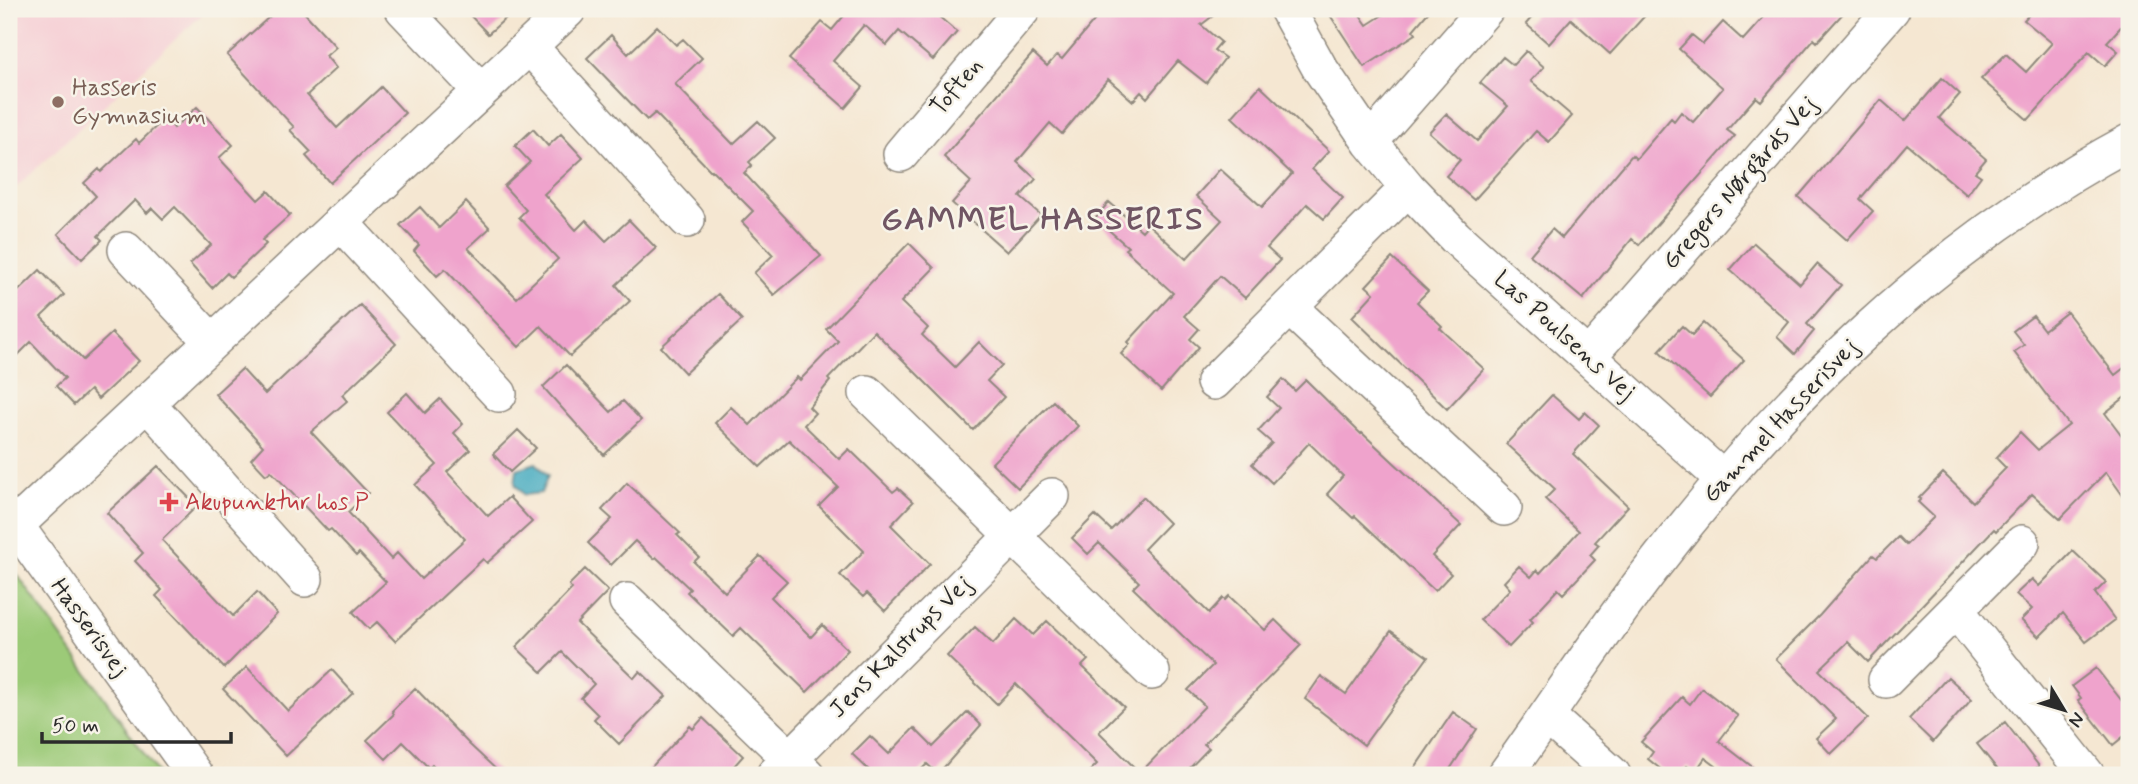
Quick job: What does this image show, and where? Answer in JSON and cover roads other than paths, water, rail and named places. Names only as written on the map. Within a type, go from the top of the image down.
[{"type":"street","points":[[403,9],[481,91]]},
{"type":"street","name":"Las Poulsens Vej","points":[[1287,9],[1319,67],[1370,142],[1408,188],[1455,237],[1723,479]]},
{"type":"street","points":[[1370,142],[1486,9]]},
{"type":"street","name":"Gregers Nørgårds Vej","points":[[1588,357],[1892,9]]},
{"type":"street","points":[[12,521],[147,402],[568,10]]},
{"type":"street","name":"Toften","points":[[901,153],[1012,13]]},
{"type":"street","points":[[529,46],[687,220]]},
{"type":"street","name":"Gammel Hasserisvej","points":[[1505,775],[1651,569],[1723,479],[1822,371],[1918,285],[2018,208],[2129,142]]},
{"type":"street","points":[[1214,383],[1408,188]]},
{"type":"street","points":[[340,222],[499,394]]},
{"type":"street","points":[[126,250],[212,342]]},
{"type":"street","points":[[1290,307],[1504,508]]},
{"type":"street","points":[[867,393],[1152,672]]},
{"type":"street","points":[[147,402],[305,579]]},
{"type":"street","name":"Jens Kalstrups Vej","points":[[627,601],[790,770],[1052,496]]},
{"type":"street","name":"Hasserisvej","points":[[12,521],[194,775]]},
{"type":"street","points":[[1886,680],[2022,543]]},
{"type":"street","points":[[1955,610],[2087,775]]},
{"type":"street","points":[[1547,716],[1613,775]]},
{"type":"water","points":[[536,463],[548,476],[541,493],[524,495],[515,484],[517,469]]},
{"type":"place","name":"Hasseris Gymnasium","points":[[58,102]]},
{"type":"place","name":"Akupunktur hos P","points":[[169,502]]},
{"type":"district","name":"GAMMEL HASSERIS","points":[[1043,220]]}]
